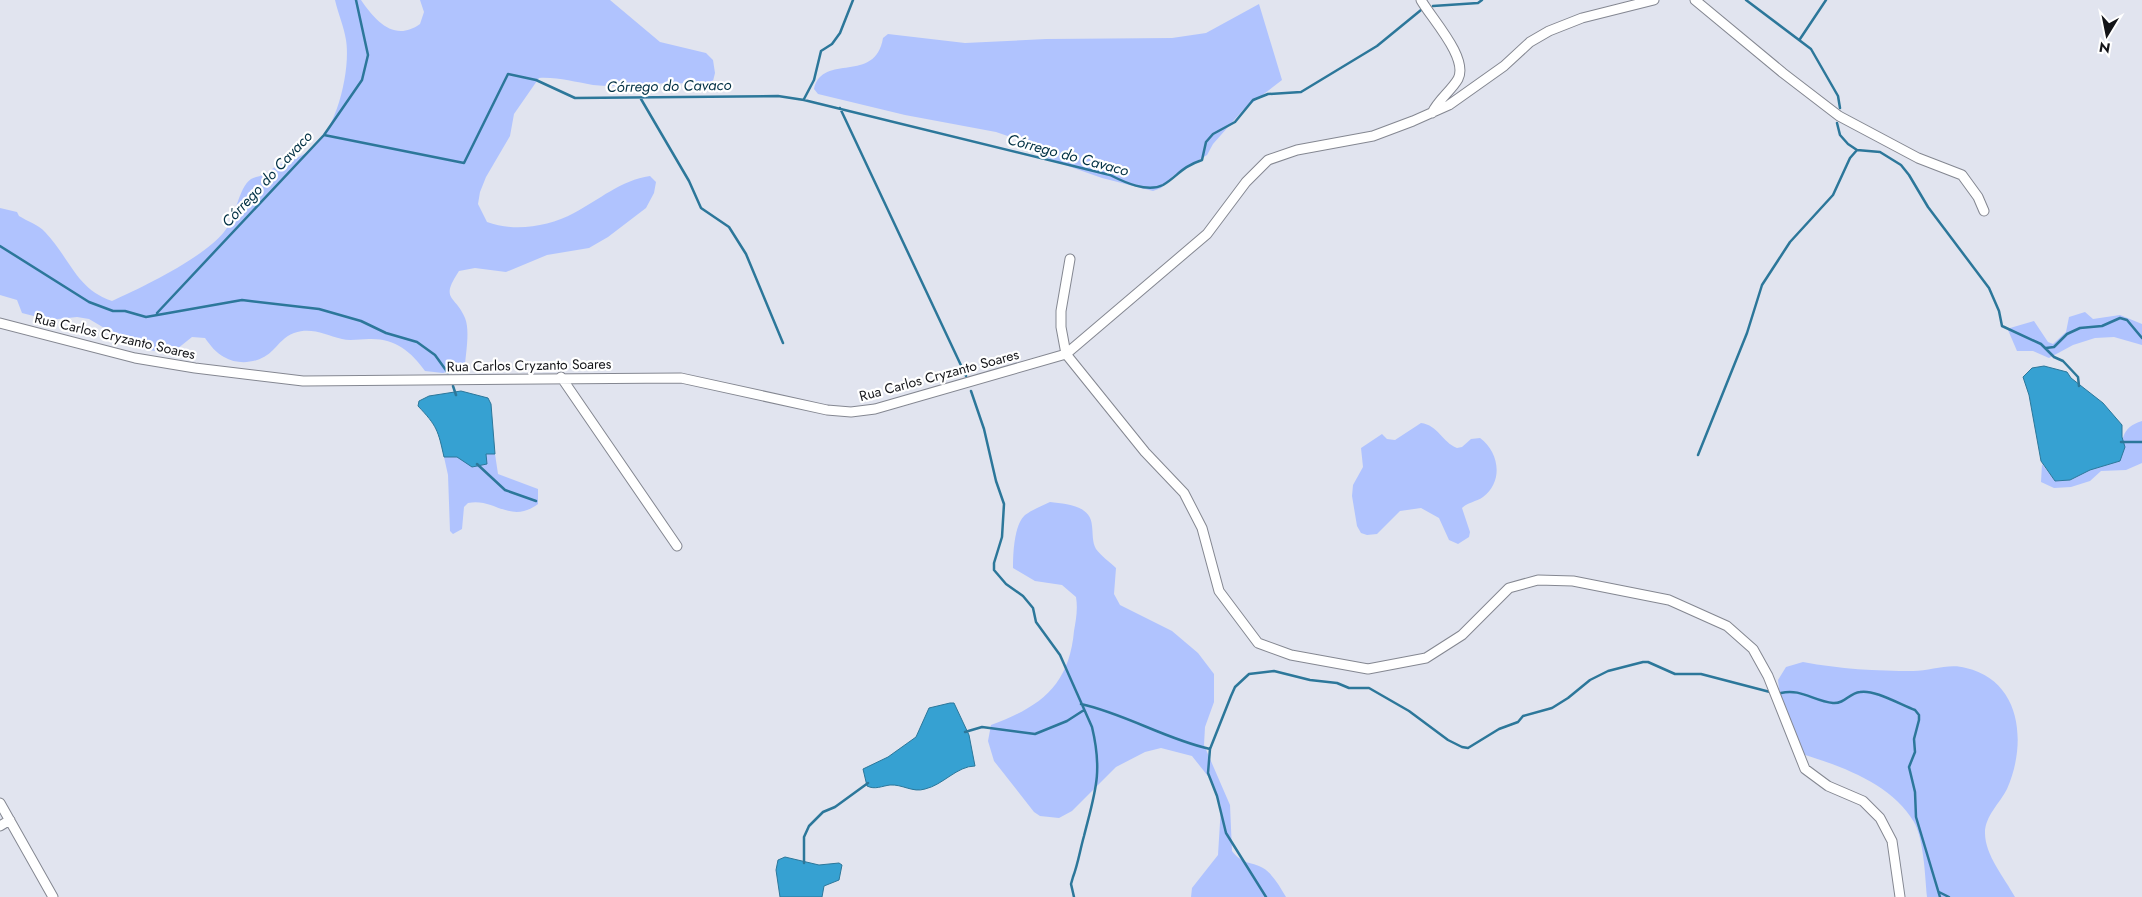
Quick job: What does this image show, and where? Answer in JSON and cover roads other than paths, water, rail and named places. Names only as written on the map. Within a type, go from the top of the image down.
[{"type":"street","points":[[1421,0],[1453,48],[1459,63],[1458,79],[1432,113]]},
{"type":"street","name":"Rua Carlos Cryzanto Soares","points":[[0,323],[135,358],[195,368],[303,381],[562,377],[681,378],[827,410],[851,412],[875,409],[1066,354],[1207,234],[1246,182],[1268,160],[1297,150],[1374,136],[1432,113],[1449,105],[1496,72],[1530,42],[1548,31],[1582,18],[1654,0]]},
{"type":"street","points":[[1695,0],[1783,73],[1839,116],[1918,158],[1962,175],[1978,197],[1984,211]]},
{"type":"street","points":[[1070,259],[1061,311],[1061,327],[1066,354],[1145,452],[1184,493],[1202,528],[1219,591],[1258,642],[1291,655],[1368,669],[1426,658],[1462,635],[1509,588],[1538,580],[1573,581],[1669,600],[1727,626],[1753,649],[1768,676],[1805,769],[1828,786],[1863,801],[1880,818],[1892,840],[1900,897]]},
{"type":"street","points":[[562,377],[678,546]]},
{"type":"street","points":[[0,803],[53,897]]},
{"type":"street","points":[[0,826],[10,820]]},
{"type":"waterway","name":"Córrego do Cavaco","points":[[157,313],[324,135],[362,80],[368,55],[356,0]]},
{"type":"waterway","points":[[804,99],[814,80],[821,51],[832,44],[840,33],[853,0]]},
{"type":"waterway","name":"Córrego do Cavaco","points":[[1433,6],[1478,3],[1482,0]]},
{"type":"waterway","points":[[1746,0],[1811,49],[1838,96],[1840,108]]},
{"type":"waterway","name":"Córrego do Cavaco","points":[[1800,39],[1826,0]]},
{"type":"waterway","name":"Córrego do Cavaco","points":[[324,135],[464,163],[508,74],[536,80],[575,98],[778,96],[804,100],[1110,175],[1136,186],[1150,188],[1163,185],[1189,166],[1202,160],[1206,142],[1213,134],[1235,122],[1253,100],[1268,94],[1301,92],[1377,46],[1421,10]]},
{"type":"waterway","points":[[641,99],[689,181],[701,208],[729,227],[746,254],[783,343]]},
{"type":"waterway","points":[[840,108],[966,376]]},
{"type":"waterway","points":[[1837,123],[1840,135],[1857,150],[1880,152],[1901,165],[1928,207],[1989,288],[1999,311],[2002,326],[2041,344],[2054,357],[2063,361],[2078,377],[2079,386]]},
{"type":"waterway","points":[[1698,455],[1747,333],[1762,285],[1790,242],[1833,195],[1850,158],[1857,150]]},
{"type":"waterway","points":[[0,246],[89,302],[113,311],[125,311],[146,317],[242,300],[319,309],[361,321],[386,333],[417,342],[435,355],[448,373]]},
{"type":"waterway","points":[[2046,348],[2054,347],[2067,334],[2080,328],[2102,326],[2120,318],[2127,320],[2142,338]]},
{"type":"waterway","points":[[453,386],[456,395]]},
{"type":"waterway","points":[[971,391],[984,429],[996,481],[1004,504],[1002,537],[994,563],[994,570],[1006,584],[1023,596],[1033,608],[1036,622],[1060,655],[1092,727],[1097,757],[1096,782],[1078,862],[1071,884],[1074,897]]},
{"type":"waterway","points":[[2121,442],[2142,442]]},
{"type":"waterway","points":[[477,464],[505,490],[536,501]]},
{"type":"waterway","points":[[1266,897],[1226,833],[1217,796],[1208,773],[1210,749],[1231,696],[1235,687],[1249,674],[1274,671],[1310,680],[1337,683],[1349,688],[1369,688],[1409,711],[1448,740],[1468,748],[1499,729],[1518,722],[1523,716],[1552,708],[1590,680],[1608,671],[1643,662],[1648,662],[1675,674],[1701,674],[1770,692]]},
{"type":"waterway","points":[[1781,693],[1801,693],[1833,703],[1841,702],[1856,693],[1873,693],[1915,710],[1919,715],[1914,739],[1915,752],[1909,767],[1915,792],[1916,817],[1940,897]]},
{"type":"waterway","points":[[1081,704],[1098,708],[1193,745],[1210,749]]},
{"type":"waterway","points":[[965,732],[982,727],[1035,734],[1067,721],[1084,710]]},
{"type":"waterway","points":[[804,863],[804,837],[809,826],[823,812],[835,807],[868,783]]},
{"type":"waterway","points":[[1939,892],[1949,897]]}]
